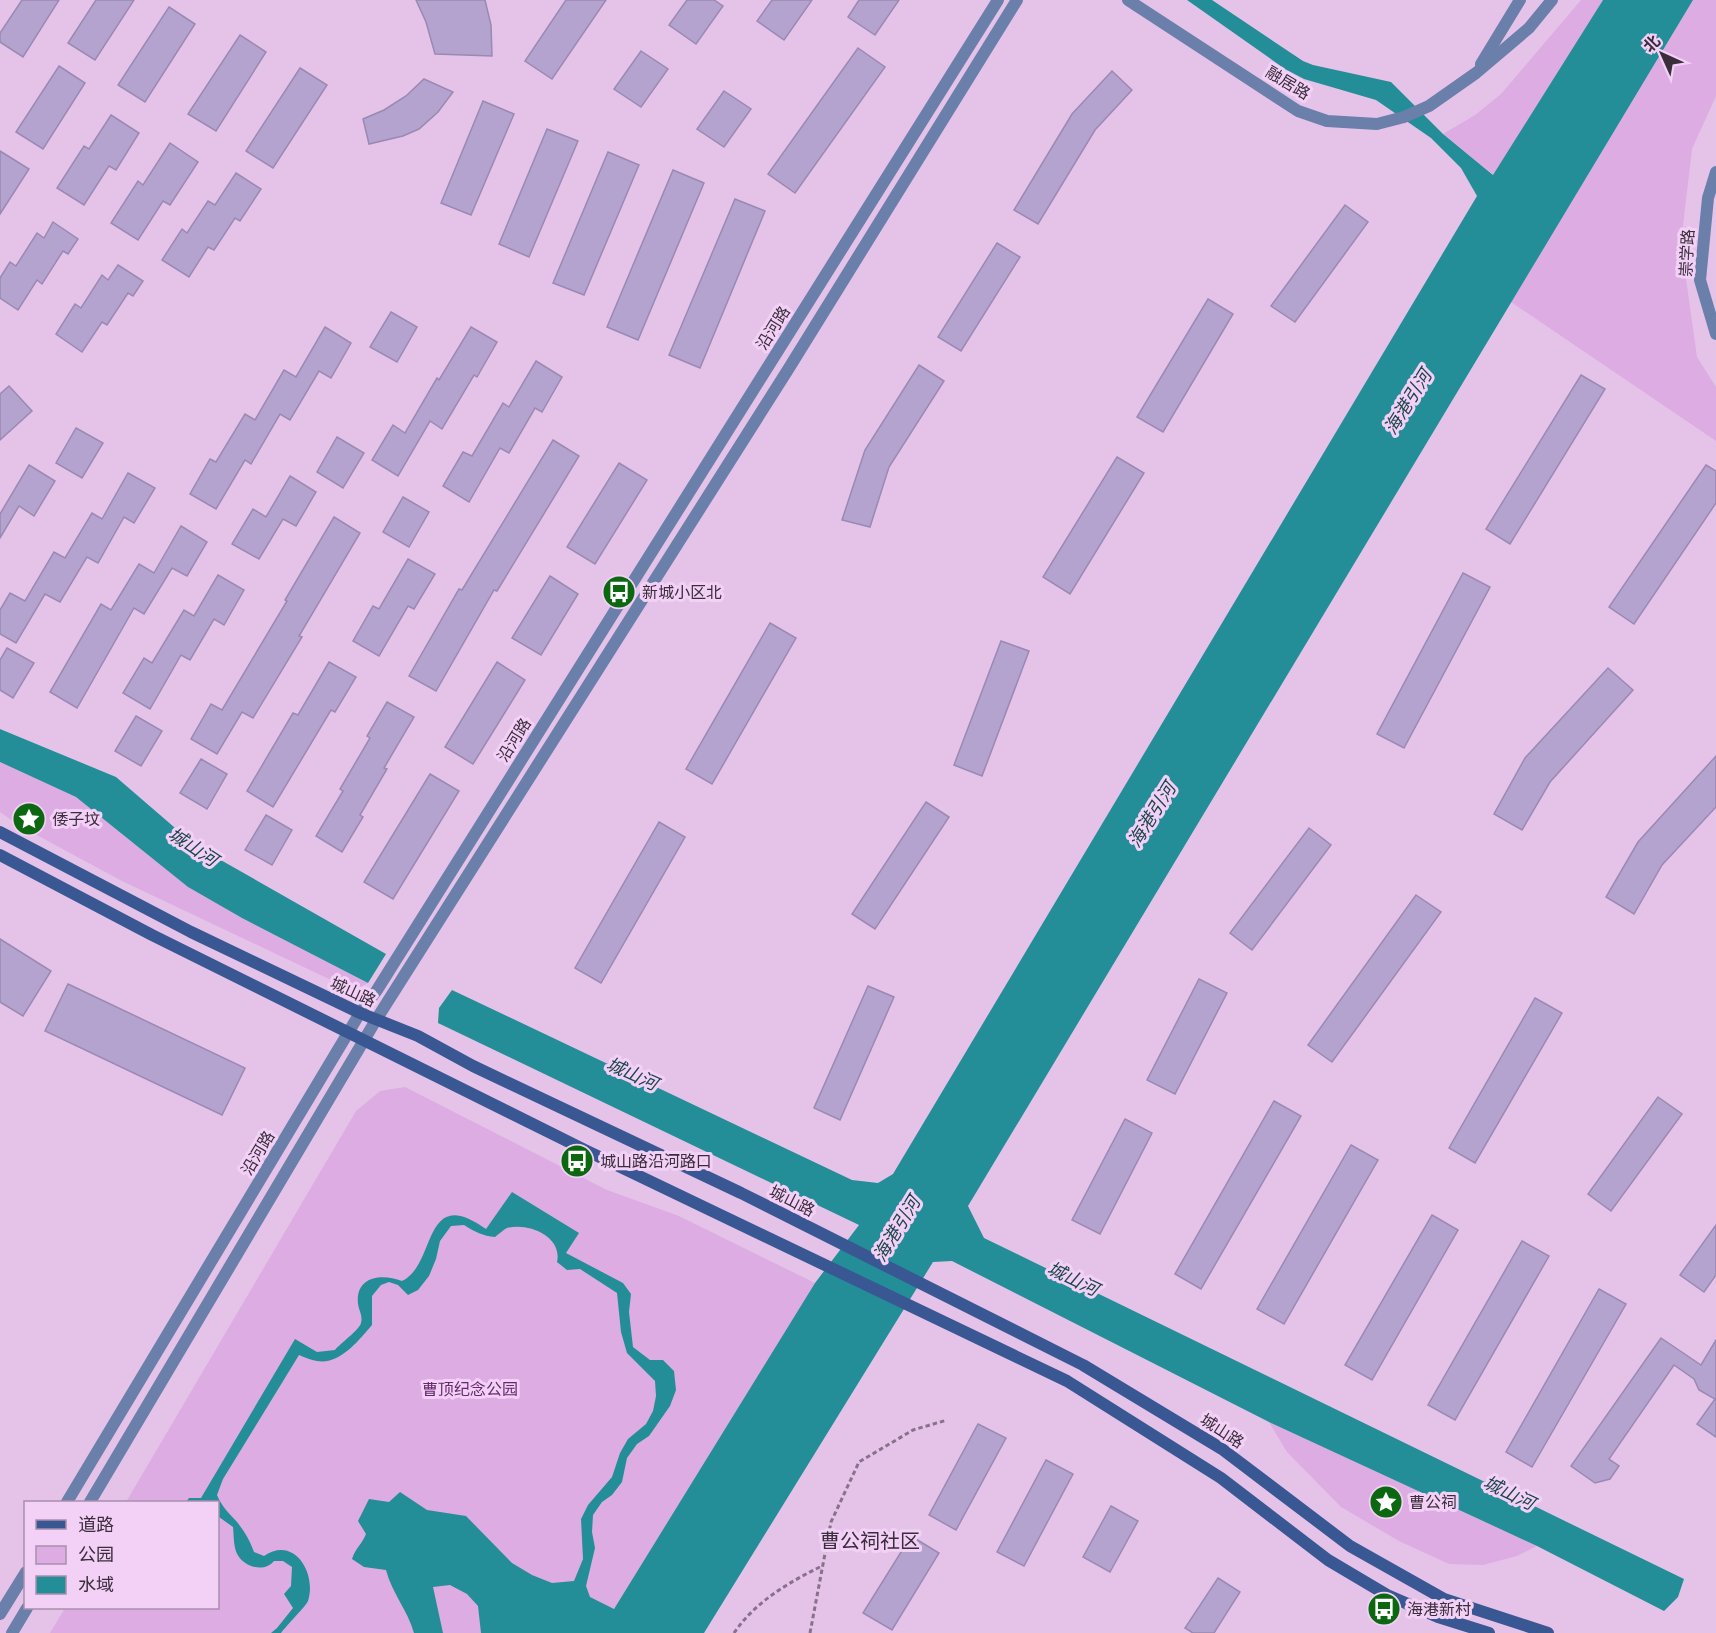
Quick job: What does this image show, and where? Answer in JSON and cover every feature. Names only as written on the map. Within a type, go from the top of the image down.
[{"type":"main road","name":"城山路","points":[[0,832],[191,932],[360,1013],[418,1036],[473,1066],[741,1194],[1083,1365],[1222,1449],[1350,1546],[1444,1599],[1548,1633]]},
{"type":"main road","points":[[0,855],[152,935],[585,1150],[1067,1381],[1221,1478],[1328,1560],[1387,1595],[1438,1617],[1489,1633]]},
{"type":"street","name":"沿河路","points":[[68,1501],[360,1013],[396,960],[998,0]]},
{"type":"street","name":"沿河路","points":[[91,1501],[376,1020],[782,378],[1017,0]]},
{"type":"street","name":"融居路","points":[[1128,0],[1298,111],[1327,121],[1377,124],[1404,117],[1430,106],[1476,73],[1529,28],[1552,0]]},
{"type":"street","points":[[1476,73],[1520,0]]},
{"type":"street","name":"崇学路","points":[[1716,172],[1708,198],[1700,280],[1716,334]]},
{"type":"street","points":[[0,1614],[24,1575]]},
{"type":"street","points":[[12,1633],[26,1609]]},
{"type":"path","points":[[810,1633],[831,1522],[859,1462],[913,1430],[947,1420]]},
{"type":"path","points":[[734,1633],[745,1617],[793,1580],[823,1566]]},
{"type":"green space","points":[[1581,0],[1603,0],[1494,175],[1443,134],[1475,115],[1501,94]]},
{"type":"green space","points":[[1693,0],[1716,0],[1716,96],[1692,149],[1681,243],[1697,357],[1716,387],[1716,441],[1511,302]]},
{"type":"green space","points":[[0,762],[76,797],[188,887],[242,918],[368,983],[350,989],[122,881],[20,826],[0,812]]},
{"type":"green space","name":"曹顶纪念公园","points":[[405,1087],[607,1190],[679,1216],[815,1283],[599,1633],[50,1633],[64,1609],[219,1609],[219,1501],[127,1501],[356,1111],[380,1091]]},
{"type":"green space","points":[[1269,1422],[1537,1546],[1517,1556],[1483,1565],[1449,1564],[1399,1541],[1341,1507],[1287,1452]]},
{"type":"water","name":"海港引河","points":[[1187,0],[1212,0],[1303,61],[1391,82],[1443,134],[1493,175],[1603,0],[1693,0],[968,1206],[984,1238],[1684,1579],[1678,1597],[1664,1611],[1537,1546],[1269,1422],[952,1261],[933,1262],[704,1633],[481,1633],[478,1606],[467,1594],[450,1585],[433,1587],[443,1633],[414,1633],[386,1570],[364,1567],[352,1559],[366,1534],[358,1521],[369,1499],[389,1502],[400,1492],[427,1510],[466,1516],[512,1563],[552,1583],[574,1581],[583,1559],[581,1519],[588,1505],[612,1477],[620,1453],[628,1439],[646,1424],[653,1411],[656,1396],[655,1381],[627,1353],[621,1332],[617,1293],[580,1269],[567,1270],[557,1262],[555,1245],[542,1233],[525,1227],[516,1227],[507,1228],[495,1237],[479,1233],[464,1225],[451,1226],[440,1241],[429,1276],[418,1290],[408,1295],[398,1285],[389,1282],[381,1285],[372,1296],[372,1325],[348,1350],[325,1361],[315,1361],[299,1355],[223,1479],[217,1495],[245,1533],[254,1552],[264,1556],[285,1550],[301,1560],[306,1569],[310,1590],[308,1601],[281,1633],[271,1633],[293,1608],[284,1594],[291,1586],[292,1567],[283,1561],[274,1561],[266,1567],[256,1567],[242,1561],[236,1550],[233,1527],[219,1517],[219,1501],[187,1501],[189,1498],[201,1498],[295,1339],[317,1352],[335,1350],[361,1323],[358,1295],[365,1282],[378,1277],[402,1281],[413,1272],[421,1260],[433,1232],[441,1221],[451,1215],[465,1217],[486,1229],[512,1192],[579,1233],[566,1253],[623,1283],[631,1294],[629,1312],[633,1347],[650,1360],[663,1360],[674,1371],[676,1390],[670,1406],[649,1436],[637,1444],[627,1458],[622,1482],[612,1495],[602,1502],[593,1515],[592,1532],[595,1548],[586,1586],[590,1597],[614,1609],[815,1283],[859,1225],[438,1023],[439,1008],[452,990],[852,1180],[878,1183],[893,1174],[1477,196],[1461,168],[1431,138],[1376,100],[1304,79],[1285,69]]},
{"type":"water","name":"城山河","points":[[0,729],[116,777],[196,846],[386,954],[368,983],[242,918],[188,887],[76,797],[0,762]]},
{"type":"building","points":[[22,0],[59,0],[23,57],[0,42],[0,33]]},
{"type":"building","points":[[96,0],[134,0],[95,60],[68,43]]},
{"type":"building","points":[[416,0],[485,0],[491,25],[492,56],[435,54],[426,22]]},
{"type":"building","points":[[566,0],[606,0],[552,79],[525,61]]},
{"type":"building","points":[[687,0],[714,0],[723,6],[696,44],[669,25]]},
{"type":"building","points":[[772,0],[812,0],[784,40],[757,21]]},
{"type":"building","points":[[859,0],[899,0],[875,35],[848,17]]},
{"type":"building","points":[[169,7],[195,24],[145,102],[118,85]]},
{"type":"building","points":[[240,35],[266,52],[216,131],[188,114]]},
{"type":"building","points":[[858,48],[885,67],[795,193],[768,174]]},
{"type":"building","points":[[641,51],[668,69],[641,107],[614,89]]},
{"type":"building","points":[[59,66],[85,83],[43,149],[16,132]]},
{"type":"building","points":[[300,68],[327,85],[273,168],[246,151]]},
{"type":"building","points":[[1112,71],[1132,90],[1095,130],[1038,224],[1014,210],[1072,114]]},
{"type":"building","points":[[424,79],[453,92],[438,112],[419,129],[403,136],[369,144],[363,119],[384,110],[406,96]]},
{"type":"building","points":[[724,91],[751,109],[724,147],[697,129]]},
{"type":"building","points":[[483,101],[514,114],[471,215],[441,203]]},
{"type":"building","points":[[111,115],[139,133],[116,170],[109,166],[84,205],[57,188],[84,146],[89,149]]},
{"type":"building","points":[[547,129],[578,141],[529,257],[499,244]]},
{"type":"building","points":[[170,143],[198,162],[170,205],[163,201],[138,240],[111,223],[138,181],[143,185]]},
{"type":"building","points":[[0,151],[29,169],[0,214]]},
{"type":"building","points":[[608,152],[639,165],[584,295],[553,283]]},
{"type":"building","points":[[673,170],[704,183],[638,340],[607,327]]},
{"type":"building","points":[[236,173],[261,189],[240,221],[235,218],[214,250],[208,247],[189,277],[162,260],[182,229],[187,233],[208,201],[215,205]]},
{"type":"building","points":[[735,199],[765,211],[700,368],[669,355]]},
{"type":"building","points":[[1345,205],[1368,222],[1295,322],[1271,306]]},
{"type":"building","points":[[53,222],[78,239],[68,254],[63,251],[42,284],[37,280],[18,310],[0,298],[0,278],[10,262],[16,266],[37,233],[44,238]]},
{"type":"building","points":[[997,243],[1020,257],[961,351],[938,337]]},
{"type":"building","points":[[118,265],[143,281],[133,296],[128,293],[107,325],[102,322],[82,352],[56,334],[75,304],[81,308],[102,275],[108,280]]},
{"type":"building","points":[[1208,299],[1233,314],[1163,432],[1137,417]]},
{"type":"building","points":[[391,312],[417,327],[397,362],[370,347]]},
{"type":"building","points":[[325,327],[351,343],[331,378],[319,371],[290,420],[280,414],[251,464],[245,460],[216,509],[190,494],[210,459],[216,462],[245,414],[255,420],[284,370],[296,377]]},
{"type":"building","points":[[471,327],[497,342],[477,377],[474,375],[442,429],[430,421],[398,476],[372,460],[393,425],[405,433],[437,378],[439,380]]},
{"type":"building","points":[[536,361],[562,377],[542,412],[535,408],[509,453],[500,448],[469,502],[443,486],[463,452],[472,456],[503,403],[509,407]]},
{"type":"building","points":[[919,365],[944,381],[889,467],[870,527],[842,520],[865,450]]},
{"type":"building","points":[[1581,375],[1605,389],[1510,544],[1486,529]]},
{"type":"building","points":[[9,386],[32,411],[0,440],[0,394]]},
{"type":"building","points":[[76,428],[103,443],[82,478],[56,463]]},
{"type":"building","points":[[337,437],[364,453],[343,488],[317,472]]},
{"type":"building","points":[[553,440],[579,456],[497,591],[494,590],[436,691],[409,676],[459,589],[462,590]]},
{"type":"building","points":[[1117,457],[1144,473],[1070,594],[1043,577]]},
{"type":"building","points":[[619,463],[647,480],[595,564],[567,547]]},
{"type":"building","points":[[29,465],[55,481],[34,516],[19,506],[0,538],[0,514]]},
{"type":"building","points":[[1706,465],[1716,471],[1716,503],[1634,624],[1609,607]]},
{"type":"building","points":[[128,473],[155,488],[134,523],[124,517],[98,563],[87,557],[60,602],[45,594],[16,643],[0,634],[0,610],[10,593],[25,601],[54,552],[65,558],[92,513],[102,519]]},
{"type":"building","points":[[290,476],[316,492],[296,526],[283,519],[259,559],[232,544],[253,509],[266,517]]},
{"type":"building","points":[[403,497],[429,512],[409,547],[383,532]]},
{"type":"building","points":[[334,517],[360,533],[299,636],[302,637],[253,718],[242,712],[217,754],[191,739],[211,704],[222,710]]},
{"type":"building","points":[[181,526],[207,542],[187,576],[172,568],[144,614],[134,608],[77,708],[50,692],[101,604],[111,610],[139,564],[154,573]]},
{"type":"building","points":[[408,559],[435,574],[414,609],[408,606],[379,656],[353,641],[373,606],[379,609]]},
{"type":"building","points":[[1463,573],[1490,587],[1404,748],[1377,734]]},
{"type":"building","points":[[218,575],[244,590],[224,625],[214,619],[190,660],[181,655],[150,709],[123,693],[144,658],[152,663],[184,610],[194,616]]},
{"type":"building","points":[[550,576],[578,594],[541,655],[512,638]]},
{"type":"building","points":[[770,623],[796,638],[712,784],[686,769]]},
{"type":"building","points":[[1001,641],[1029,651],[982,776],[954,765]]},
{"type":"building","points":[[7,648],[34,663],[13,698],[0,690],[0,660]]},
{"type":"building","points":[[329,662],[356,677],[335,712],[331,710],[273,807],[247,791],[293,713],[298,715]]},
{"type":"building","points":[[497,662],[525,680],[473,764],[445,747]]},
{"type":"building","points":[[1608,668],[1633,690],[1550,782],[1522,830],[1494,814],[1525,758]]},
{"type":"building","points":[[387,702],[414,717],[384,768],[387,769],[360,815],[363,817],[342,852],[316,836],[343,791],[340,789],[370,738],[367,736]]},
{"type":"building","points":[[136,716],[162,731],[141,766],[115,751]]},
{"type":"building","points":[[1716,756],[1716,807],[1662,865],[1634,914],[1606,897],[1638,842]]},
{"type":"building","points":[[201,759],[227,774],[207,809],[180,793]]},
{"type":"building","points":[[430,774],[459,791],[393,899],[364,882]]},
{"type":"building","points":[[926,802],[949,817],[875,929],[852,914]]},
{"type":"building","points":[[266,815],[292,830],[272,865],[245,850]]},
{"type":"building","points":[[659,822],[685,837],[601,983],[575,968]]},
{"type":"building","points":[[1309,828],[1331,845],[1252,950],[1230,933]]},
{"type":"building","points":[[1416,895],[1441,912],[1332,1062],[1308,1045]]},
{"type":"building","points":[[0,939],[51,971],[23,1016],[0,1002]]},
{"type":"building","points":[[1199,979],[1227,993],[1175,1094],[1147,1080]]},
{"type":"building","points":[[68,984],[245,1068],[222,1115],[45,1031]]},
{"type":"building","points":[[868,986],[894,997],[840,1120],[814,1108]]},
{"type":"building","points":[[1535,998],[1562,1013],[1475,1163],[1449,1148]]},
{"type":"building","points":[[1658,1097],[1682,1114],[1611,1211],[1588,1194]]},
{"type":"building","points":[[1274,1101],[1301,1116],[1201,1289],[1175,1274]]},
{"type":"building","points":[[1125,1119],[1152,1133],[1100,1234],[1072,1220]]},
{"type":"building","points":[[1351,1145],[1378,1160],[1284,1324],[1257,1309]]},
{"type":"building","points":[[1432,1215],[1458,1230],[1372,1380],[1345,1365]]},
{"type":"building","points":[[1716,1225],[1716,1275],[1704,1292],[1680,1275]]},
{"type":"building","points":[[1522,1241],[1549,1256],[1455,1420],[1428,1405]]},
{"type":"building","points":[[1599,1289],[1626,1304],[1532,1467],[1506,1452]]},
{"type":"building","points":[[1661,1338],[1701,1365],[1716,1340],[1716,1437],[1697,1424],[1715,1399],[1699,1390],[1694,1379],[1674,1365],[1609,1459],[1619,1466],[1610,1479],[1595,1483],[1571,1466]]},
{"type":"building","points":[[978,1424],[1006,1438],[956,1530],[929,1515]]},
{"type":"building","points":[[1046,1460],[1073,1474],[1024,1566],[997,1552]]},
{"type":"building","points":[[1111,1506],[1138,1521],[1110,1572],[1083,1557]]},
{"type":"building","points":[[911,1536],[939,1553],[892,1630],[863,1613]]},
{"type":"building","points":[[1218,1578],[1240,1592],[1214,1633],[1193,1633],[1185,1628]]},
{"type":"place","name":"新城小区北","points":[[619,592]]},
{"type":"place","name":"倭子坟","points":[[29,819]]},
{"type":"place","name":"城山路沿河路口","points":[[577,1161]]},
{"type":"place","name":"曹公祠","points":[[1386,1502]]},
{"type":"place","name":"海港新村","points":[[1384,1609]]},
{"type":"district","name":"曹公祠社区","points":[[870,1541]]}]
